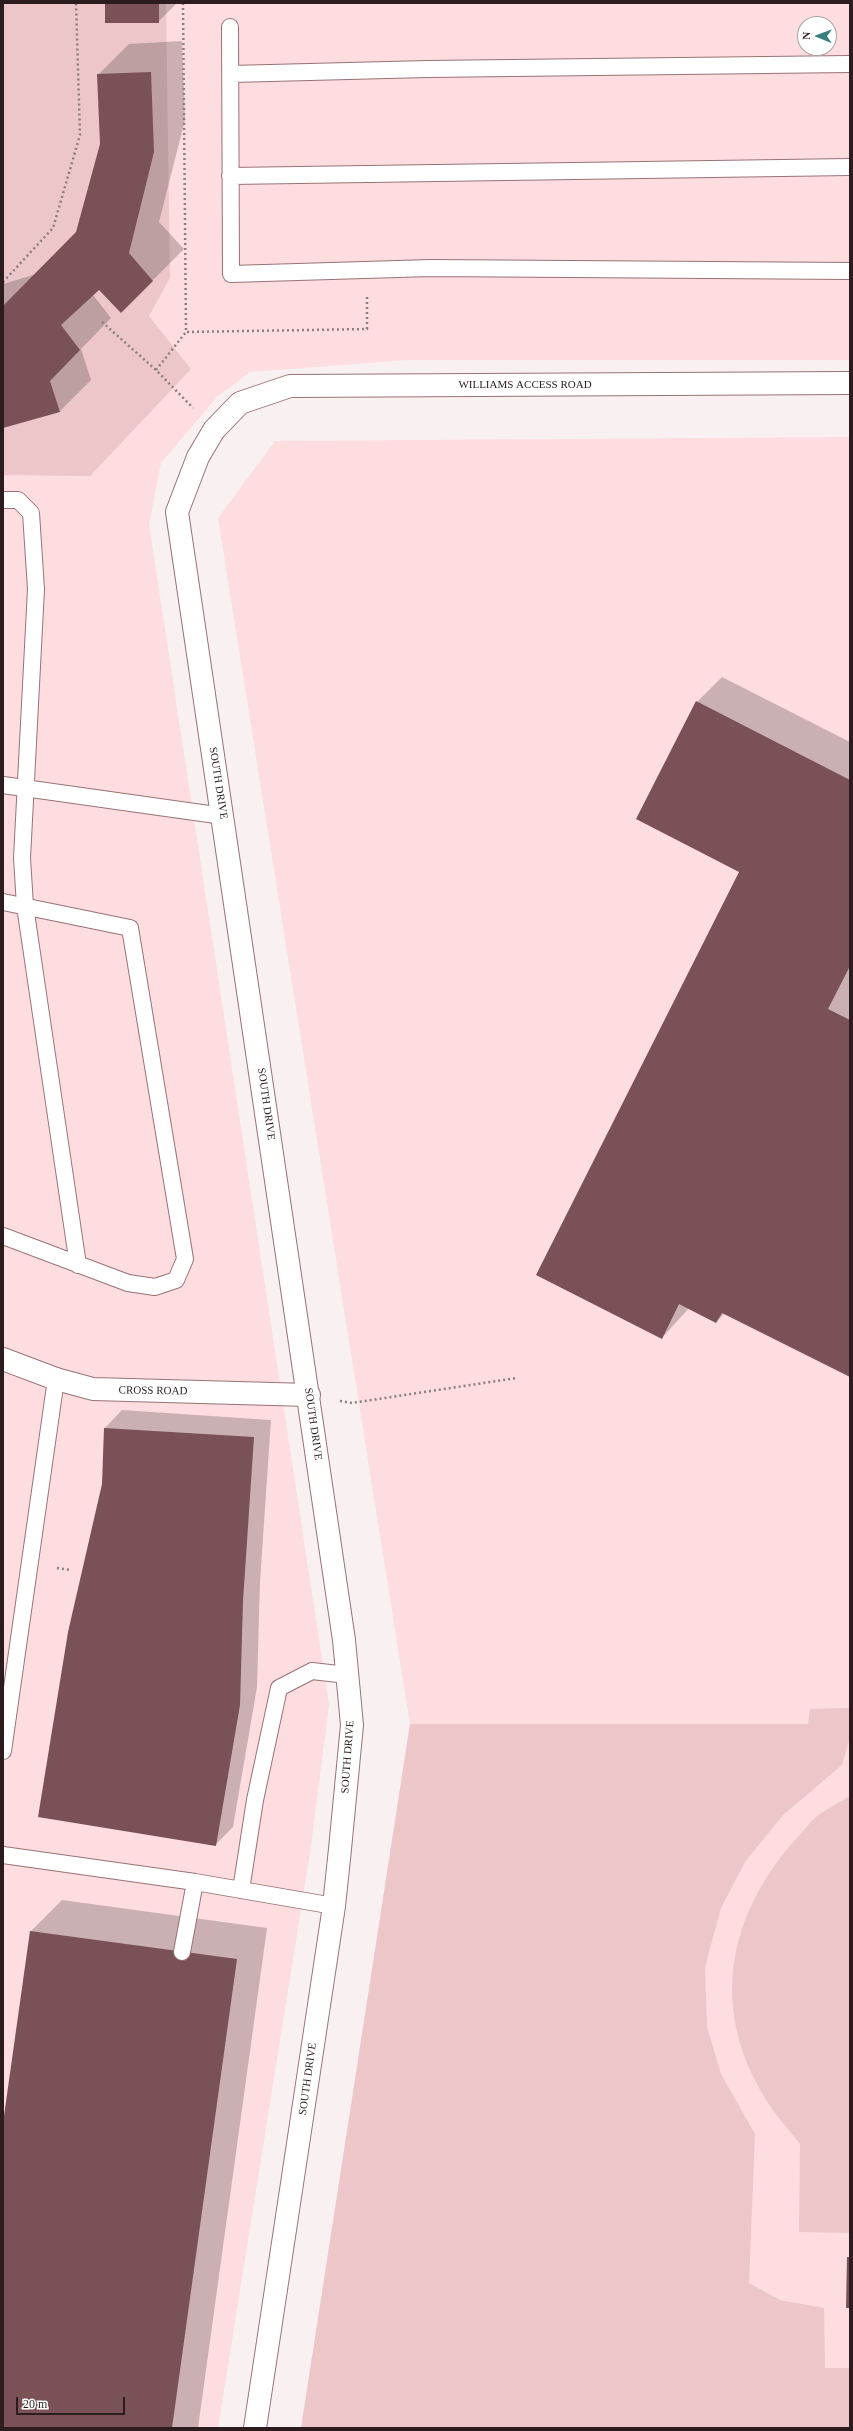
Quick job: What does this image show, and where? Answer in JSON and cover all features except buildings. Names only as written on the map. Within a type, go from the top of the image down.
[{"type":"street","name":"WILLIAMS ACCESS ROAD","points":[[214,430],[240,403],[290,386],[850,384]]},
{"type":"street","name":"SOUTH DRIVE","points":[[214,430],[198,457],[177,512],[309,1394],[344,1640],[352,1724],[334,1906],[255,2428]]},
{"type":"street","name":"CROSS ROAD","points":[[3,1359],[56,1379],[93,1389],[309,1394]]},
{"type":"lane","points":[[230,27],[232,74],[230,176],[231,274],[431,268],[850,271]]},
{"type":"lane","points":[[232,74],[427,68],[850,64]]},
{"type":"lane","points":[[230,176],[850,166]]},
{"type":"lane","points":[[3,500],[18,500],[31,513],[36,589],[22,858],[25,906],[78,1265]]},
{"type":"lane","points":[[3,786],[223,816]]},
{"type":"lane","points":[[3,902],[130,928],[185,1259],[176,1280],[155,1287],[128,1283],[3,1236]]},
{"type":"lane","points":[[3,1751],[56,1379]]},
{"type":"lane","points":[[241,1890],[254,1800],[280,1688],[312,1671],[347,1675]]},
{"type":"lane","points":[[3,1855],[195,1882],[334,1906]]},
{"type":"lane","points":[[182,1952],[195,1882]]},
{"type":"path","points":[[3,282],[53,228],[80,135],[76,3]]},
{"type":"path","points":[[102,322],[156,370],[214,430]]},
{"type":"path","points":[[156,370],[186,332]]},
{"type":"path","points":[[309,1394],[352,1403],[517,1378]]},
{"type":"shaded area","points":[[3,3],[850,3],[850,360],[407,360],[250,372],[217,397],[161,463],[149,524],[329,1705],[310,1853],[218,2428],[3,2428]]},
{"type":"shaded area","points":[[3,3],[166,3],[170,278],[149,316],[191,369],[90,476],[3,475]]},
{"type":"shaded area","points":[[850,437],[850,2428],[301,2428],[410,1724],[218,518],[275,441]]},
{"type":"shaded area","points":[[850,1708],[850,1737],[842,1765],[783,1815],[745,1862],[721,1908],[705,1967],[707,2027],[721,2074],[755,2134],[749,2283],[780,2300],[824,2308],[825,2368],[850,2368],[850,2428],[301,2428],[410,1724],[808,1724],[810,1709]]},
{"type":"shaded area","points":[[850,1796],[850,2233],[799,2232],[800,2144],[765,2099],[742,2050],[734,2018],[732,1986],[736,1954],[744,1924],[757,1894],[774,1866],[813,1819]]}]
